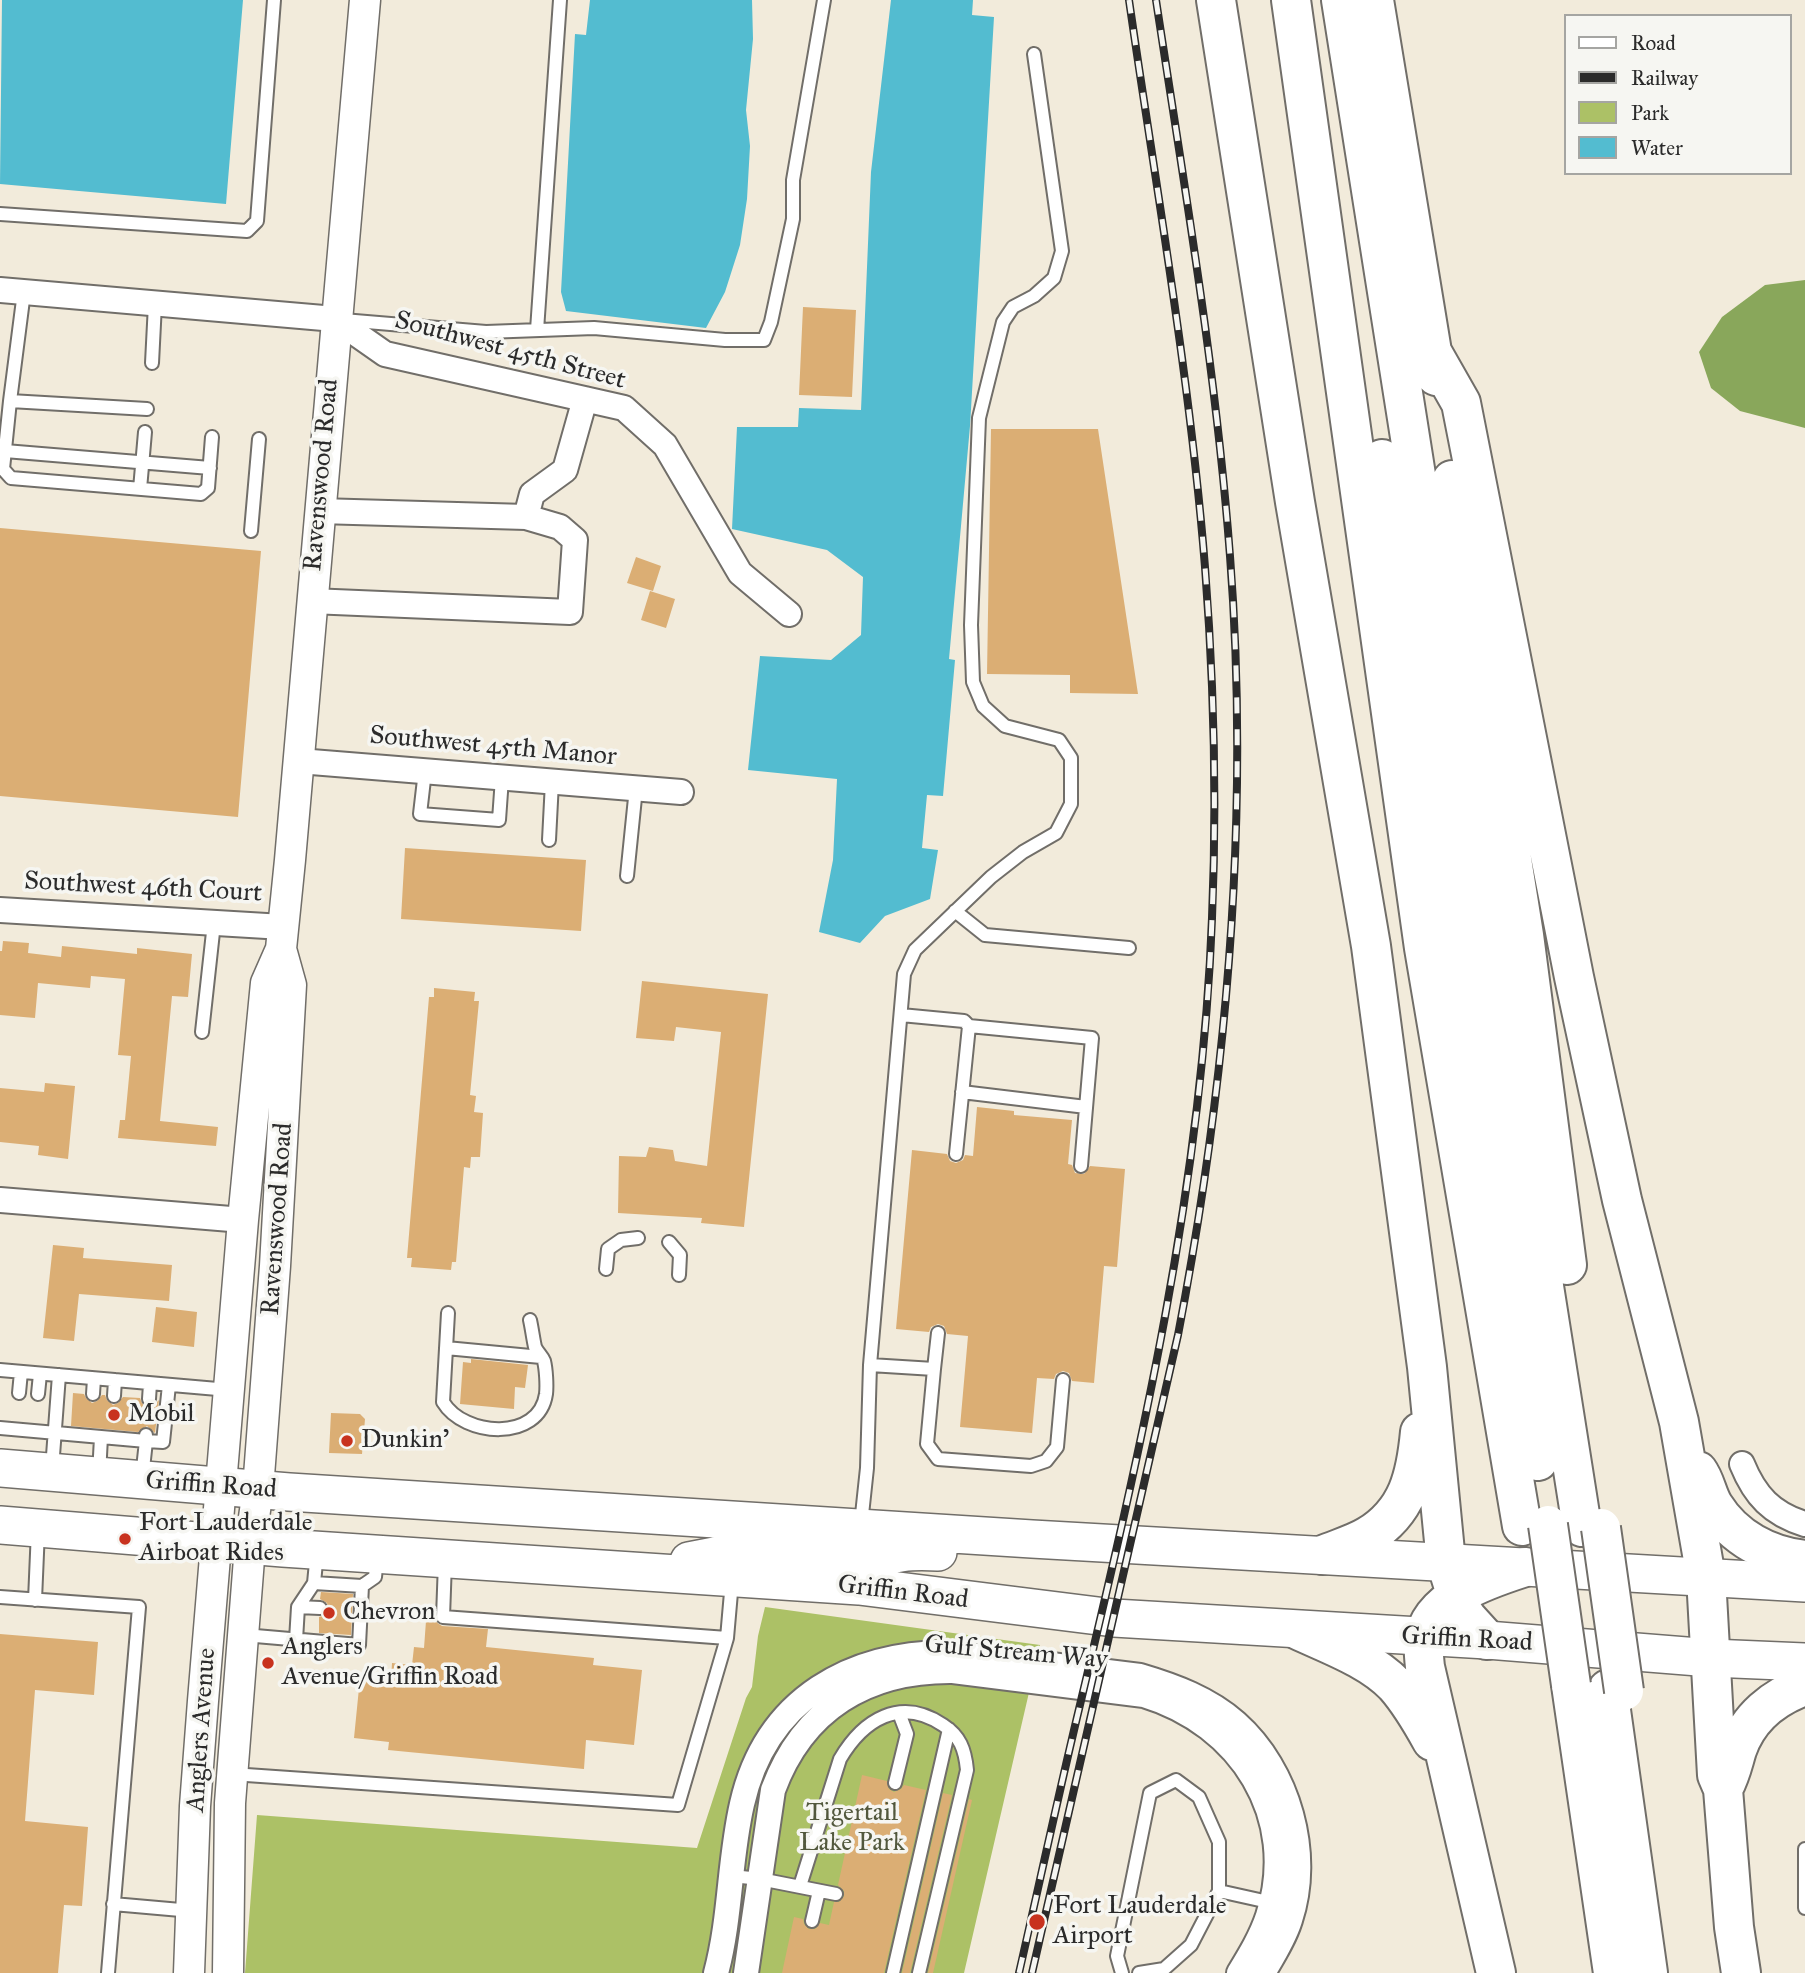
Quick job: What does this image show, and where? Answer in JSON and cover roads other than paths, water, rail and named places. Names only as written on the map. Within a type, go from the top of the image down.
[{"type":"highway","points":[[1216,0],[1293,489],[1371,946],[1427,1367],[1451,1579],[1467,1618],[1487,1640]]},
{"type":"highway","points":[[1291,0],[1424,948],[1563,1527]]},
{"type":"highway","points":[[1311,0],[1563,1527],[1587,1688],[1648,1973]]},
{"type":"highway","points":[[1342,0],[1587,1688],[1613,1973]]},
{"type":"highway","points":[[1374,0],[1524,935],[1563,1527]]},
{"type":"highway","points":[[1432,352],[1461,403],[1574,977],[1622,1200],[1679,1422],[1706,1577],[1717,1775],[1723,1788],[1734,1927],[1741,1973]]},
{"type":"highway","points":[[1323,1555],[1368,1537],[1392,1518],[1409,1492],[1417,1463],[1427,1367]]},
{"type":"highway","points":[[1684,1452],[1701,1475],[1713,1505],[1733,1530],[1759,1548],[1805,1560]]},
{"type":"highway","points":[[1451,1579],[1481,1581],[1525,1567]]},
{"type":"highway","points":[[1451,1579],[1424,1638],[1425,1667],[1496,1973]]},
{"type":"highway","points":[[1298,1630],[1343,1651],[1393,1684],[1411,1705],[1447,1767]]},
{"type":"highway","points":[[1723,1788],[1732,1774],[1742,1738],[1756,1717],[1776,1699],[1805,1686]]},
{"type":"highway","points":[[1587,1688],[1587,1973]]},
{"type":"highway","points":[[1587,1688],[1671,1973]]},
{"type":"main road","name":"Griffin Road","points":[[0,1468],[258,1489],[1323,1555],[1451,1579]]},
{"type":"main road","name":"Griffin Road","points":[[0,1525],[234,1545],[315,1567],[370,1570],[445,1559],[733,1577],[859,1586],[1101,1617],[1805,1662]]},
{"type":"main road","points":[[637,1571],[746,1550],[829,1554],[847,1550],[856,1542],[861,1528]]},
{"type":"main road","points":[[859,1586],[871,1566],[888,1555],[922,1551],[998,1554],[1032,1539]]},
{"type":"main road","points":[[1525,1567],[1805,1583]]},
{"type":"street","name":"Ravenswood Road","points":[[221,1486],[266,983],[282,938],[365,0]]},
{"type":"street","name":"Southwest 45th Street","points":[[12,291],[335,319],[386,354],[624,408],[665,446],[740,573],[789,614]]},
{"type":"street","points":[[526,517],[532,494],[565,470],[585,399]]},
{"type":"street","points":[[311,601],[570,612],[575,540],[560,527],[526,517],[319,511]]},
{"type":"street","name":"Southwest 45th Manor","points":[[299,761],[681,792]]},
{"type":"street","name":"Southwest 46th Court","points":[[0,910],[214,923],[282,938]]},
{"type":"street","name":"Ravenswood Road","points":[[258,1489],[276,1253],[291,985],[282,938]]},
{"type":"street","points":[[0,1200],[243,1220]]},
{"type":"street","points":[[1742,1464],[1751,1485],[1765,1503],[1783,1516],[1805,1524]]},
{"type":"street","name":"Anglers Avenue","points":[[221,1486],[234,1545],[243,1635],[232,1774],[228,1973]]},
{"type":"street","name":"Anglers Avenue","points":[[190,1973],[195,1806],[234,1545],[258,1489]]},
{"type":"street","name":"Gulf Stream Way","points":[[716,1973],[724,1944],[738,1825],[748,1781],[768,1741],[796,1707],[830,1681],[866,1664],[906,1655],[954,1653],[1140,1676],[1203,1700],[1236,1723],[1267,1761],[1289,1804],[1297,1846],[1297,1876],[1283,1905],[1238,1973]]},
{"type":"street","name":"Gulf Stream Way","points":[[746,1973],[773,1790],[793,1747],[812,1723],[842,1700],[875,1682],[901,1674],[926,1671],[953,1671],[1144,1695],[1190,1713],[1229,1744],[1245,1764],[1268,1808],[1275,1850],[1283,1905],[1281,1943],[1263,1973]]},
{"type":"lane","points":[[0,214],[247,231],[257,220],[274,0]]},
{"type":"lane","points":[[537,330],[560,0]]},
{"type":"lane","points":[[335,319],[486,332],[594,328],[725,340],[764,340],[771,322],[793,219],[793,180],[824,0]]},
{"type":"lane","points":[[861,1528],[867,1468],[870,1365],[904,974],[915,950],[991,877],[1023,852],[1056,833],[1071,804],[1071,758],[1059,740],[1005,726],[983,706],[973,682],[971,625],[979,418],[1003,322],[1013,307],[1034,296],[1054,278],[1062,251],[1034,54]]},
{"type":"lane","points":[[12,291],[10,401],[3,469],[11,478],[201,494],[208,488],[212,437]]},
{"type":"lane","points":[[152,363],[155,304]]},
{"type":"lane","points":[[10,401],[147,409]]},
{"type":"lane","points":[[141,489],[145,432]]},
{"type":"lane","points":[[251,531],[259,439]]},
{"type":"lane","points":[[5,451],[210,468]]},
{"type":"lane","points":[[425,771],[421,814],[499,820],[502,778]]},
{"type":"lane","points":[[549,840],[552,782]]},
{"type":"lane","points":[[627,876],[636,788]]},
{"type":"lane","points":[[955,911],[985,935],[1129,948]]},
{"type":"lane","points":[[202,1032],[214,923]]},
{"type":"lane","points":[[901,1015],[964,1021],[969,1026],[1092,1038],[1081,1166]]},
{"type":"lane","points":[[956,1154],[969,1026]]},
{"type":"lane","points":[[962,1092],[1086,1107]]},
{"type":"lane","points":[[606,1269],[608,1249],[621,1240],[638,1238]]},
{"type":"lane","points":[[669,1242],[680,1255],[679,1275]]},
{"type":"lane","points":[[448,1312],[443,1402],[450,1414],[479,1427],[505,1429],[529,1423],[539,1413],[546,1393],[544,1362],[536,1348],[530,1320]]},
{"type":"lane","points":[[938,1333],[927,1444],[938,1459],[1031,1466],[1046,1461],[1056,1447],[1063,1380]]},
{"type":"lane","points":[[446,1349],[541,1357]]},
{"type":"lane","points":[[870,1365],[934,1369]]},
{"type":"lane","points":[[0,1370],[229,1390]]},
{"type":"lane","points":[[19,1393],[21,1372]]},
{"type":"lane","points":[[38,1394],[40,1374]]},
{"type":"lane","points":[[52,1473],[59,1376]]},
{"type":"lane","points":[[93,1394],[94,1378]]},
{"type":"lane","points":[[114,1396],[115,1380]]},
{"type":"lane","points":[[149,1399],[150,1384]]},
{"type":"lane","points":[[0,1428],[17,1424],[36,1426],[55,1433],[146,1438],[163,1442],[169,1385]]},
{"type":"lane","points":[[99,1476],[101,1435]]},
{"type":"lane","points":[[142,1480],[146,1438]]},
{"type":"lane","points":[[35,1600],[38,1529]]},
{"type":"lane","points":[[445,1559],[443,1616],[727,1638]]},
{"type":"lane","points":[[296,1640],[298,1606],[315,1567]]},
{"type":"lane","points":[[243,1635],[359,1645],[357,1610],[370,1570]]},
{"type":"lane","points":[[232,1774],[678,1805],[727,1638],[733,1577]]},
{"type":"lane","points":[[0,1597],[139,1607],[108,1973]]},
{"type":"lane","points":[[298,1606],[320,1608]]},
{"type":"lane","points":[[800,1886],[840,1759],[850,1741],[883,1716],[907,1711],[929,1716],[949,1729],[960,1740],[966,1754],[967,1770],[919,1973]]},
{"type":"lane","points":[[895,1783],[907,1734],[899,1713]]},
{"type":"lane","points":[[893,1973],[949,1729]]},
{"type":"lane","points":[[1122,1973],[1117,1956],[1150,1793],[1175,1780],[1199,1797],[1219,1842],[1219,1891],[1191,1945],[1164,1969],[1139,1973]]},
{"type":"lane","points":[[1805,1849],[1805,1908]]},
{"type":"lane","points":[[732,1876],[836,1894]]},
{"type":"lane","points":[[812,1922],[820,1891]]},
{"type":"lane","points":[[1219,1891],[1283,1905]]},
{"type":"lane","points":[[113,1904],[192,1911]]},
{"type":"water","points":[[2,0],[243,0],[226,204],[0,184]]},
{"type":"water","points":[[590,0],[752,0],[753,39],[746,110],[750,146],[747,199],[740,245],[725,292],[706,328],[566,311],[561,292],[575,34],[586,35]]},
{"type":"water","points":[[891,0],[973,0],[972,15],[994,17],[970,426],[949,659],[955,660],[943,796],[927,795],[922,848],[938,850],[930,899],[885,916],[860,943],[819,932],[833,860],[837,779],[748,770],[760,656],[831,660],[861,635],[863,577],[827,550],[732,529],[737,427],[798,427],[799,408],[861,410],[871,172]]},
{"type":"railway","points":[[1019,1973],[1125,1513],[1165,1316],[1196,1118],[1212,918],[1214,742],[1211,655],[1199,496],[1129,0]]},
{"type":"railway","points":[[1032,1973],[1178,1335],[1210,1142],[1230,947],[1237,752],[1236,654],[1230,556],[1208,347],[1156,0]]},
{"type":"place","name":"Mobil","points":[[114,1415]]},
{"type":"place","name":"Dunkin'","points":[[347,1441]]},
{"type":"place","name":"Fort Lauderdale Airboat Rides","points":[[125,1539]]},
{"type":"place","name":"Chevron","points":[[329,1613]]},
{"type":"place","name":"Anglers Avenue/Griffin Road","points":[[268,1663]]},
{"type":"place","name":"Fort Lauderdale Airport","points":[[1037,1922]]},
{"type":"park label","name":"Tigertail Lake Park","points":[[852,1829]]}]
